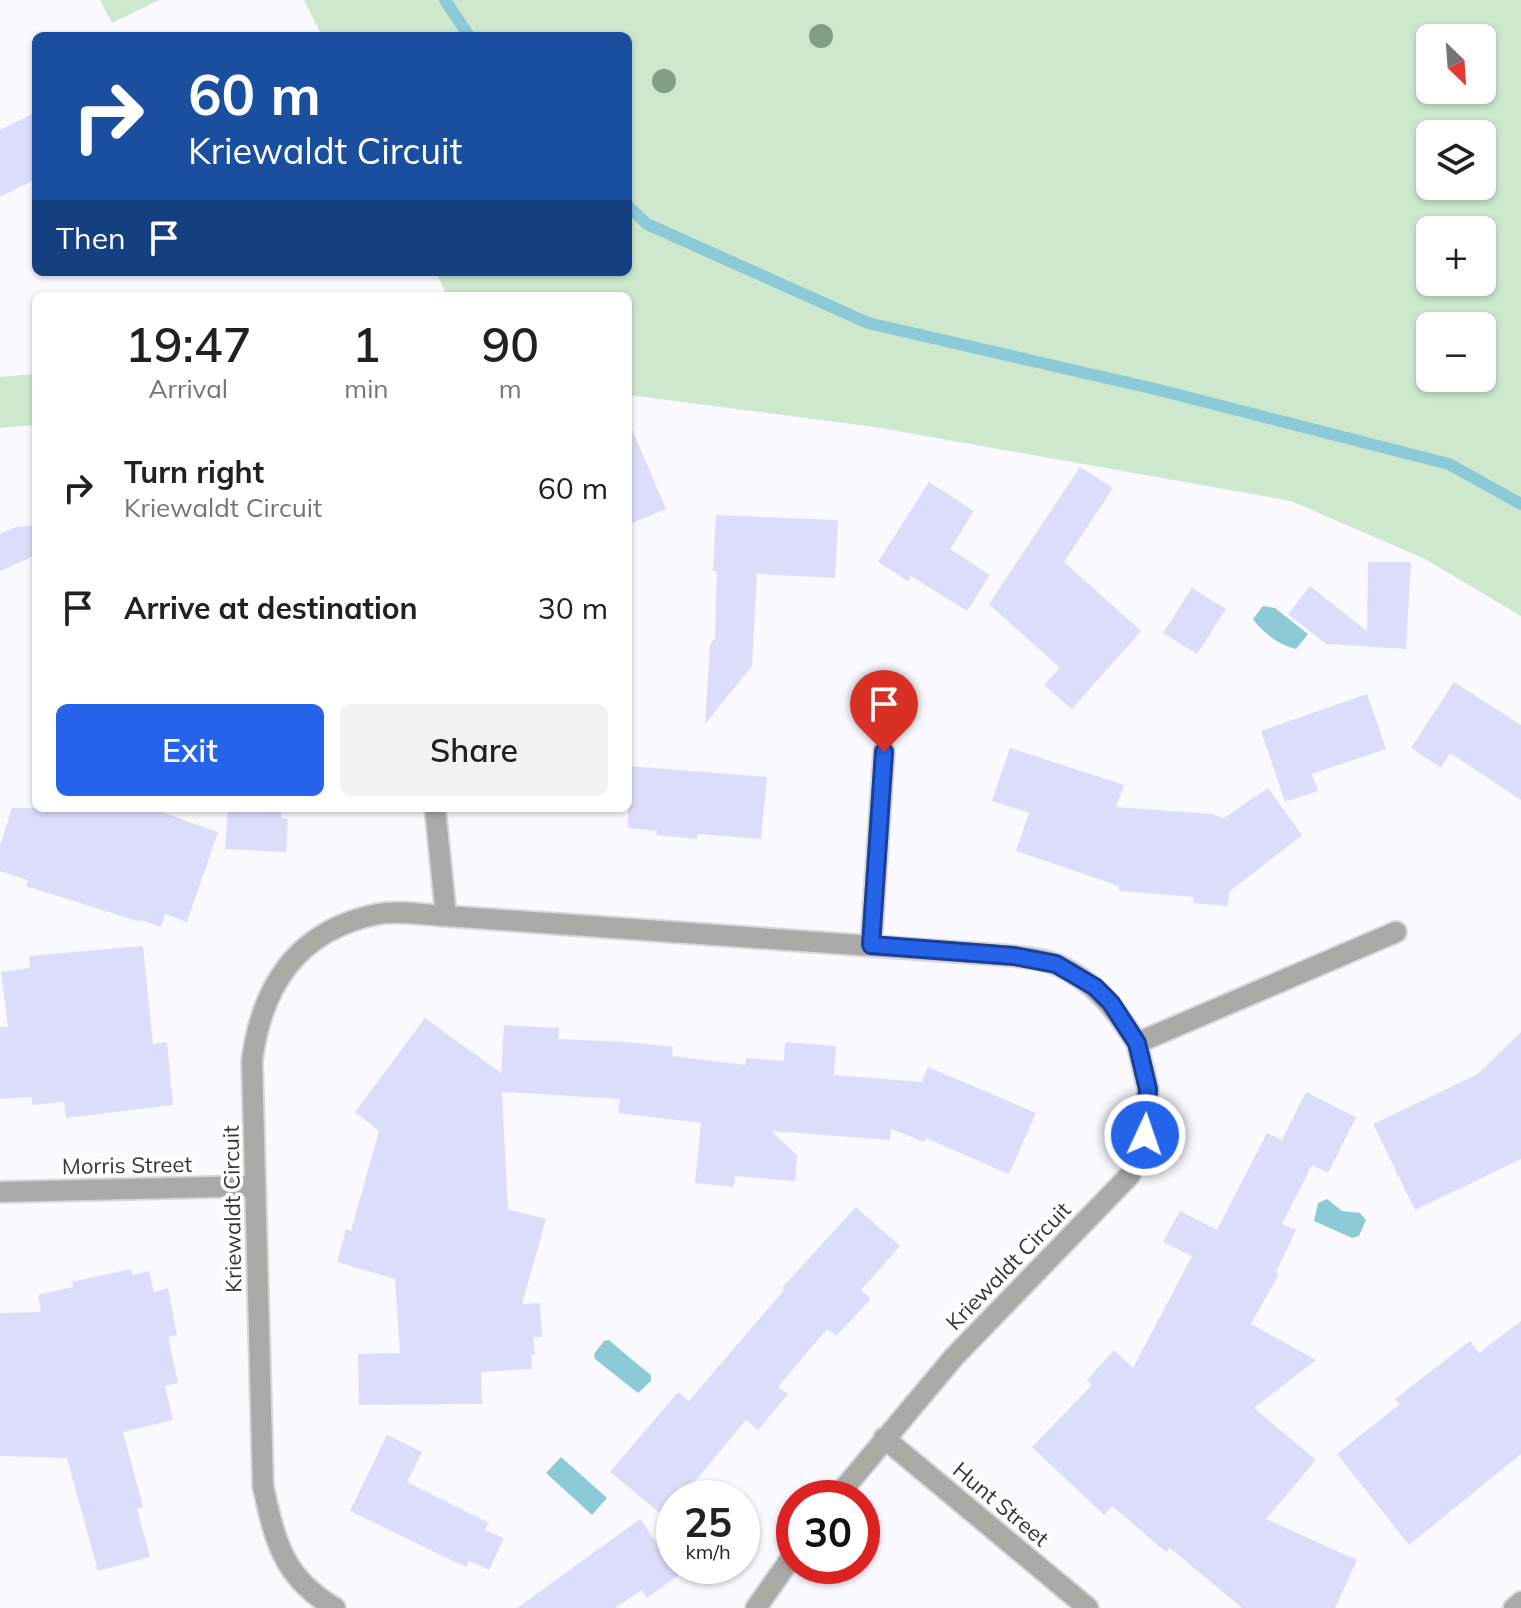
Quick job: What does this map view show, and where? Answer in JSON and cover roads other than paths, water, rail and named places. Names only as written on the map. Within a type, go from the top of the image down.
[{"type":"street","points":[[871,945],[884,752]]},
{"type":"street","points":[[435,812],[446,916]]},
{"type":"street","name":"Kriewaldt Circuit","points":[[335,1608],[320,1599],[293,1573],[274,1541],[263,1486],[252,1061],[256,1032],[276,980],[311,941],[332,927],[381,913],[1014,956],[1056,964],[1095,987],[1111,1003],[1137,1043],[1148,1089],[1145,1135],[1130,1175],[954,1357],[850,1480]]},
{"type":"street","points":[[1137,1043],[1396,932]]},
{"type":"street","name":"Morris Street","points":[[0,1192],[255,1186]]},
{"type":"street","name":"Hunt Street","points":[[884,1438],[1088,1608]]},
{"type":"street","points":[[756,1608],[776,1580]]},
{"type":"street","points":[[1514,1608],[1521,1602]]},
{"type":"water","points":[[1263,606],[1275,608],[1308,634],[1296,649],[1272,638],[1253,619]]},
{"type":"water","points":[[1327,1199],[1342,1211],[1360,1213],[1366,1220],[1359,1236],[1352,1238],[1314,1221],[1318,1203]]},
{"type":"water","points":[[609,1340],[651,1375],[651,1381],[638,1393],[595,1359],[594,1354],[604,1341]]},
{"type":"water","points":[[561,1457],[607,1498],[592,1515],[546,1473]]},
{"type":"waterway","points":[[445,0],[466,32]]},
{"type":"waterway","points":[[632,210],[647,224],[868,323],[1155,389],[1449,464],[1521,504]]}]
